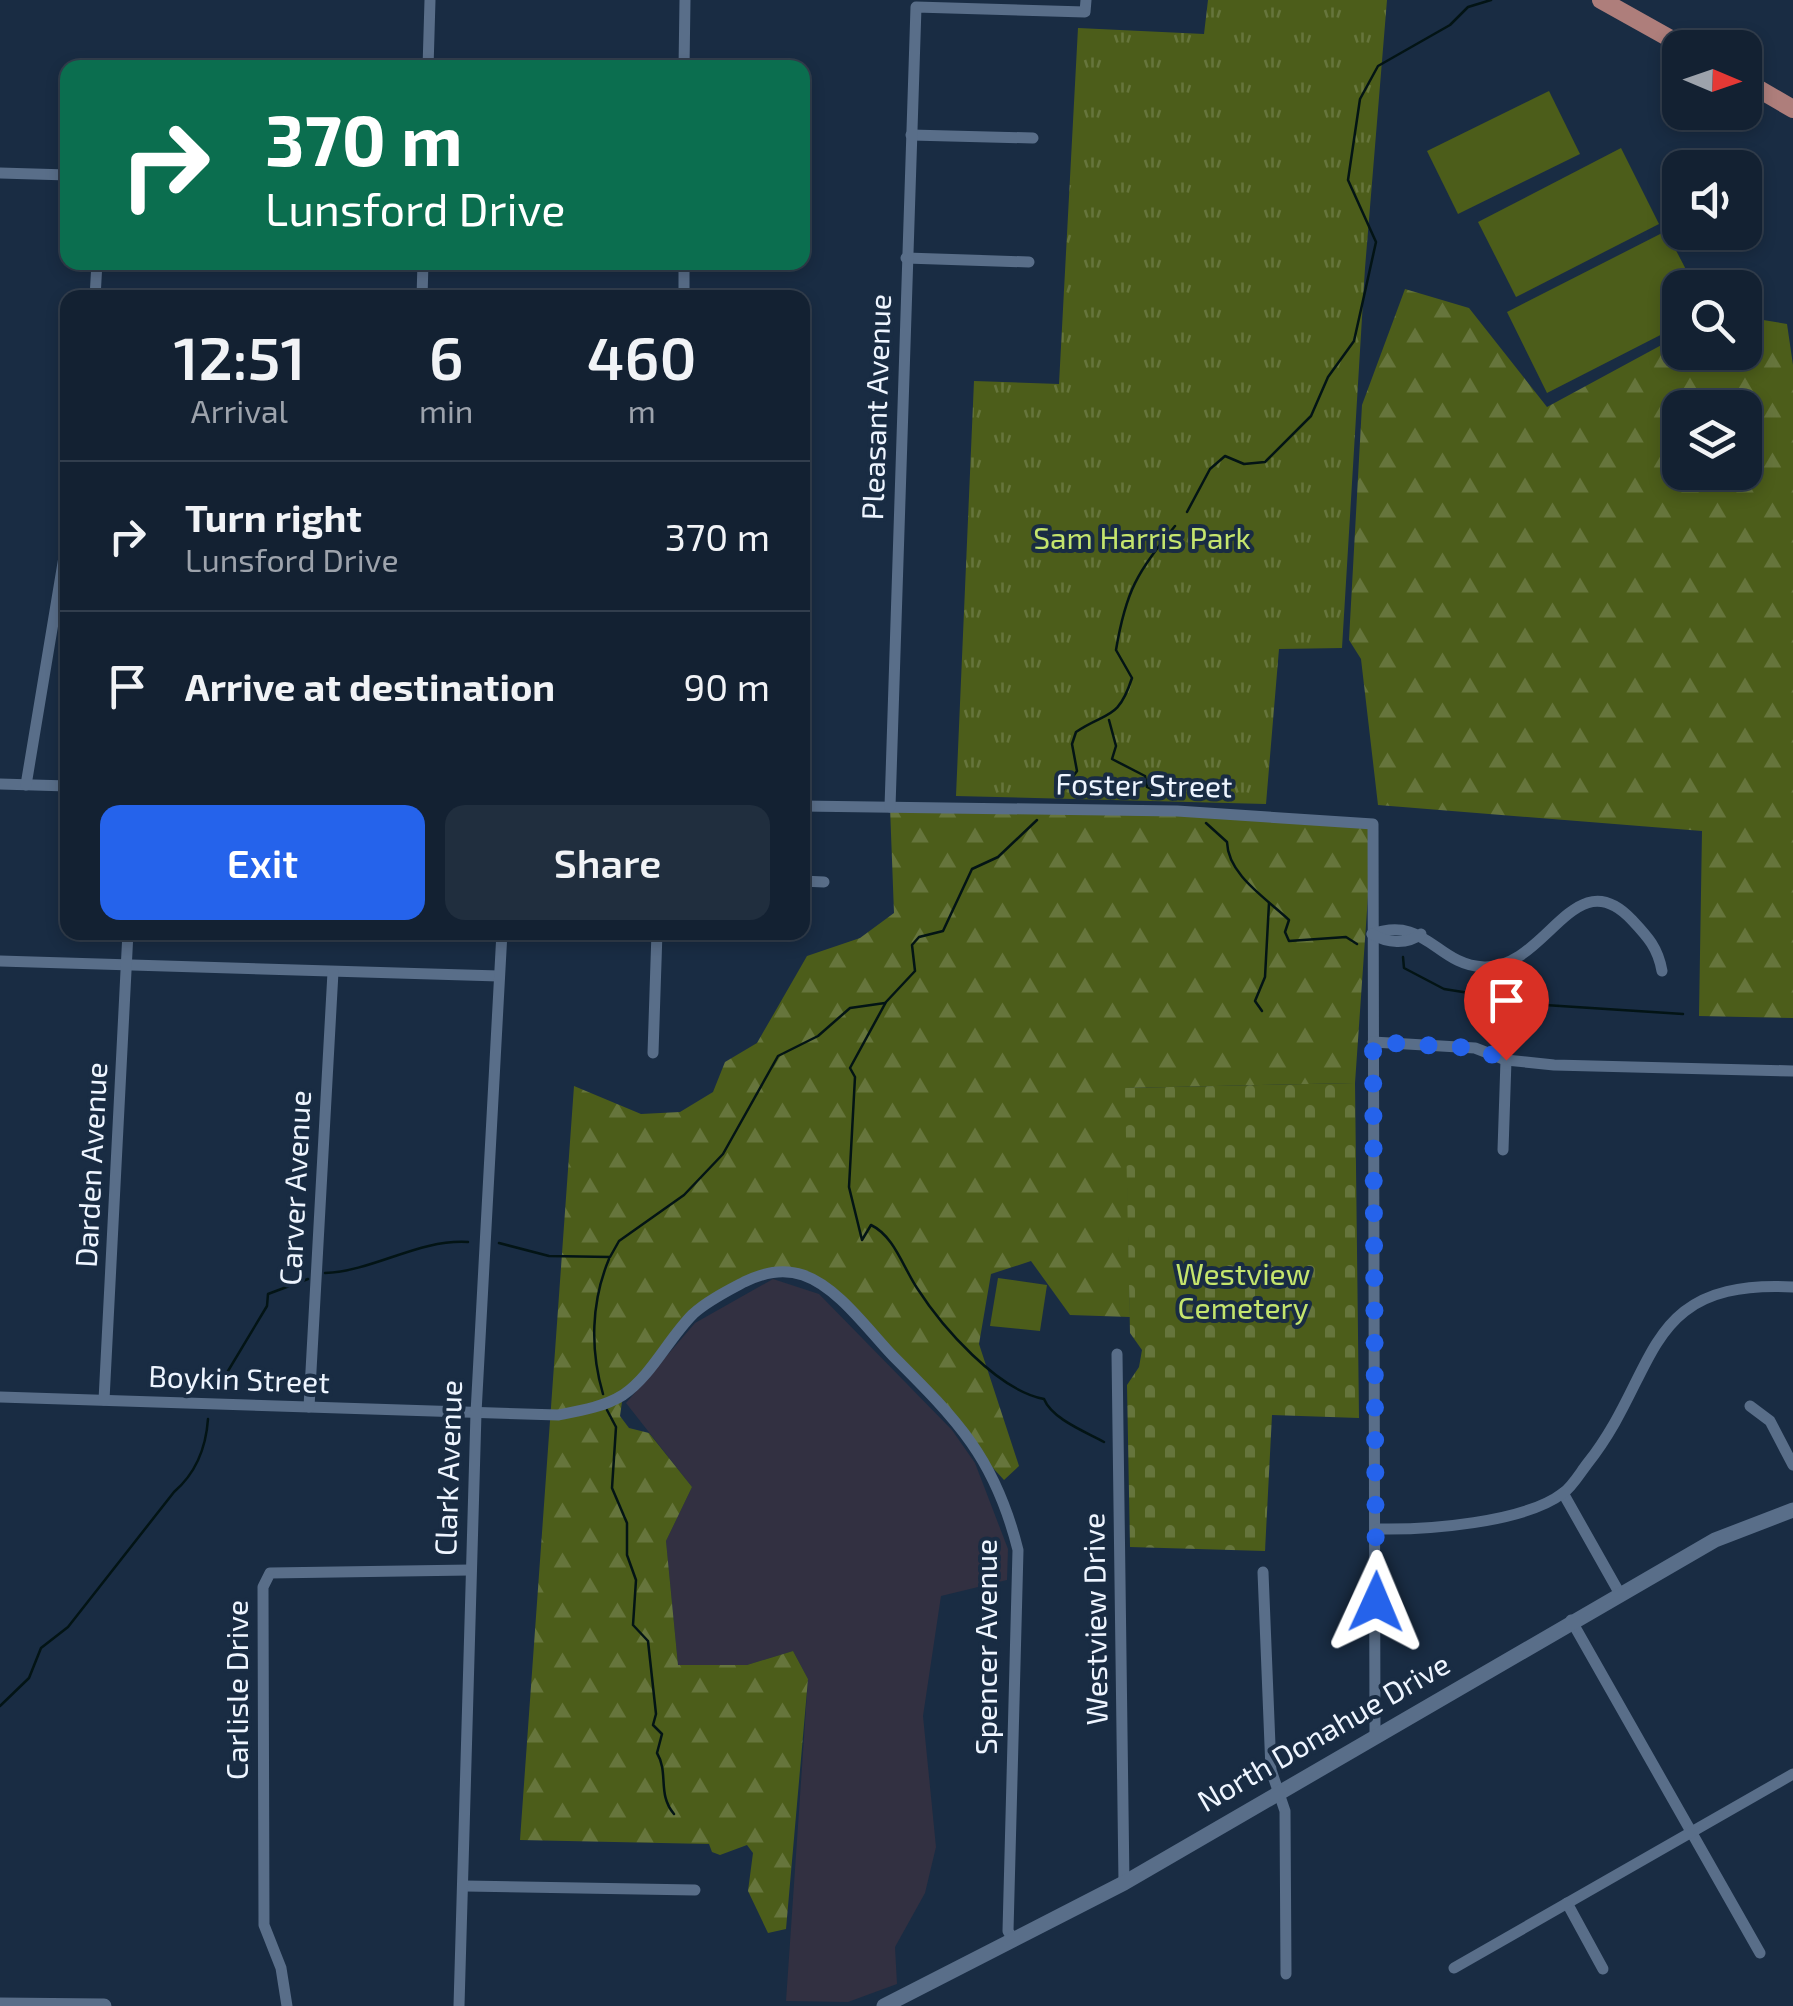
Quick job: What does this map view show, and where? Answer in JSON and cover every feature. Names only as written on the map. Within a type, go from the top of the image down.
[{"type":"main road","points":[[1600,0],[1662,34]]},
{"type":"main road","points":[[1762,91],[1793,109]]},
{"type":"street","points":[[428,60],[430,0]]},
{"type":"street","points":[[684,60],[685,0]]},
{"type":"street","name":"Pleasant Avenue","points":[[890,808],[916,8],[1086,6]]},
{"type":"street","points":[[911,135],[1033,138]]},
{"type":"street","points":[[0,173],[60,175]]},
{"type":"street","points":[[906,258],[1028,262]]},
{"type":"street","points":[[26,785],[60,582]]},
{"type":"street","points":[[0,784],[60,786]]},
{"type":"street","name":"Foster Street","points":[[810,806],[1177,810],[1373,824],[1372,934]]},
{"type":"street","points":[[810,881],[824,882]]},
{"type":"street","points":[[1372,934],[1384,941],[1413,940],[1421,934],[1462,964],[1506,967],[1520,960],[1571,910],[1587,902],[1604,904],[1621,908],[1659,950],[1662,971]]},
{"type":"street","points":[[1372,934],[1378,1528],[1375,1736]]},
{"type":"street","name":"Darden Avenue","points":[[104,1400],[128,940]]},
{"type":"street","name":"Clark Avenue","points":[[459,2006],[476,1413],[501,940]]},
{"type":"street","points":[[653,1053],[657,940]]},
{"type":"street","points":[[0,961],[499,976]]},
{"type":"street","name":"Carver Avenue","points":[[309,1407],[332,972]]},
{"type":"street","points":[[1373,1042],[1475,1048],[1506,1060],[1793,1072]]},
{"type":"street","points":[[1503,1150],[1506,1060]]},
{"type":"street","name":"Spencer Avenue","points":[[476,1413],[558,1416],[590,1409],[623,1395],[694,1312],[757,1276],[781,1271],[804,1275],[834,1295],[958,1421],[980,1450],[1010,1515],[1018,1550],[1008,1931],[1013,1939]]},
{"type":"street","points":[[1378,1528],[1468,1524],[1502,1517],[1563,1494],[1605,1440],[1654,1344],[1676,1314],[1742,1288],[1793,1287]]},
{"type":"street","name":"Westview Drive","points":[[1117,1354],[1124,1883]]},
{"type":"street","name":"Boykin Street","points":[[0,1397],[476,1413]]},
{"type":"street","points":[[1750,1406],[1770,1421],[1793,1465]]},
{"type":"street","points":[[1563,1494],[1620,1594]]},
{"type":"street","name":"North Donahue Drive","points":[[884,2006],[1124,1883],[1571,1620],[1725,1535],[1793,1510]]},
{"type":"street","name":"Carlisle Drive","points":[[287,2006],[280,1968],[264,1925],[263,1587],[270,1573],[470,1570]]},
{"type":"street","points":[[1263,1572],[1271,1770],[1285,1811],[1286,1974]]},
{"type":"street","points":[[1571,1620],[1760,1954]]},
{"type":"street","points":[[1454,1968],[1793,1774]]},
{"type":"street","points":[[465,1886],[696,1890]]},
{"type":"street","points":[[1567,1903],[1604,1969]]},
{"type":"street","points":[[0,2005],[104,2006]]},
{"type":"shaded area","points":[[773,1279],[819,1294],[952,1430],[975,1463],[1008,1549],[1007,1580],[941,1596],[923,1716],[936,1847],[925,1893],[895,1947],[897,1984],[848,2002],[786,2001],[808,1679],[793,1651],[747,1665],[678,1665],[666,1541],[692,1487],[626,1403],[695,1323]]},
{"type":"green space","name":"Sam Harris Park","points":[[1208,0],[1387,0],[1365,268],[1342,648],[1279,649],[1266,804],[956,796],[974,381],[1059,384],[1078,28],[1204,34]]},
{"type":"green space","points":[[1549,91],[1580,154],[1458,214],[1427,151]]},
{"type":"green space","points":[[1621,148],[1659,224],[1516,297],[1478,222]]},
{"type":"green space","points":[[1662,233],[1662,250],[1676,250],[1686,270],[1662,270],[1662,334],[1547,393],[1507,312]]},
{"type":"green space","points":[[1405,289],[1469,308],[1547,407],[1662,345],[1662,370],[1762,370],[1762,320],[1787,324],[1793,365],[1793,1018],[1699,1016],[1702,831],[1378,805],[1361,659],[1349,640],[1362,405]]},
{"type":"green space","points":[[890,807],[1373,824],[1355,1083],[1126,1088],[1130,1317],[1070,1315],[1031,1261],[991,1274],[979,1344],[1019,1466],[1004,1480],[834,1295],[804,1275],[769,1272],[694,1312],[623,1395],[620,1416],[629,1428],[649,1433],[692,1487],[666,1541],[678,1665],[747,1665],[793,1651],[808,1679],[786,1929],[768,1933],[748,1891],[753,1853],[747,1845],[720,1855],[712,1852],[709,1844],[520,1840],[574,1086],[641,1114],[680,1112],[713,1092],[725,1062],[757,1043],[807,956],[860,938],[894,913]]},
{"type":"green space","name":"Westview Cemetery","points":[[1355,1083],[1359,1418],[1272,1415],[1265,1551],[1130,1547],[1127,1385],[1139,1367],[1142,1350],[1130,1333],[1125,1088]]},
{"type":"green space","points":[[998,1278],[1047,1285],[1040,1331],[990,1326]]},
{"type":"waterway","points":[[1187,512],[1210,469],[1225,456],[1244,464],[1265,462],[1311,416],[1328,377],[1354,341],[1376,242],[1348,180],[1360,99],[1378,66],[1450,25],[1468,7],[1491,0]]},
{"type":"waterway","points":[[1061,793],[1077,771],[1072,744],[1076,732],[1110,713],[1127,692],[1132,678],[1116,650],[1124,612],[1142,570],[1175,526]]},
{"type":"waterway","points":[[1109,720],[1116,746],[1112,759],[1145,776],[1147,787],[1164,796]]},
{"type":"waterway","points":[[1037,820],[998,857],[972,869],[943,931],[919,937],[912,945],[915,971],[886,1002],[850,1068],[855,1077],[849,1187],[862,1240],[871,1225],[886,1237],[928,1304],[972,1355],[1008,1383],[1044,1399],[1062,1419],[1104,1442]]},
{"type":"waterway","points":[[1206,823],[1227,842],[1241,875],[1289,920],[1285,932],[1289,941],[1346,937],[1357,944]]},
{"type":"waterway","points":[[1262,1011],[1255,1001],[1265,977],[1269,903]]},
{"type":"waterway","points":[[1403,957],[1404,968],[1444,989],[1545,1005],[1683,1014]]},
{"type":"waterway","points":[[499,1243],[549,1256],[610,1257],[619,1241],[684,1195],[723,1154],[778,1056],[818,1036],[850,1008],[885,1003]]},
{"type":"waterway","points":[[325,1273],[361,1267],[431,1245],[468,1242]]},
{"type":"waterway","points":[[603,1394],[594,1326],[609,1259]]},
{"type":"waterway","points":[[216,1391],[267,1306],[268,1294],[308,1279]]},
{"type":"waterway","points":[[607,1410],[616,1427],[612,1488],[627,1523],[627,1555],[636,1580],[633,1625],[648,1641],[656,1714],[653,1725],[662,1734],[657,1753],[666,1799],[674,1814]]},
{"type":"waterway","points":[[0,1706],[29,1678],[41,1648],[68,1627],[188,1477],[202,1450],[208,1419]]},
{"type":"route","points":[[1376,1602],[1373,1042],[1475,1048],[1506,1060]]}]
